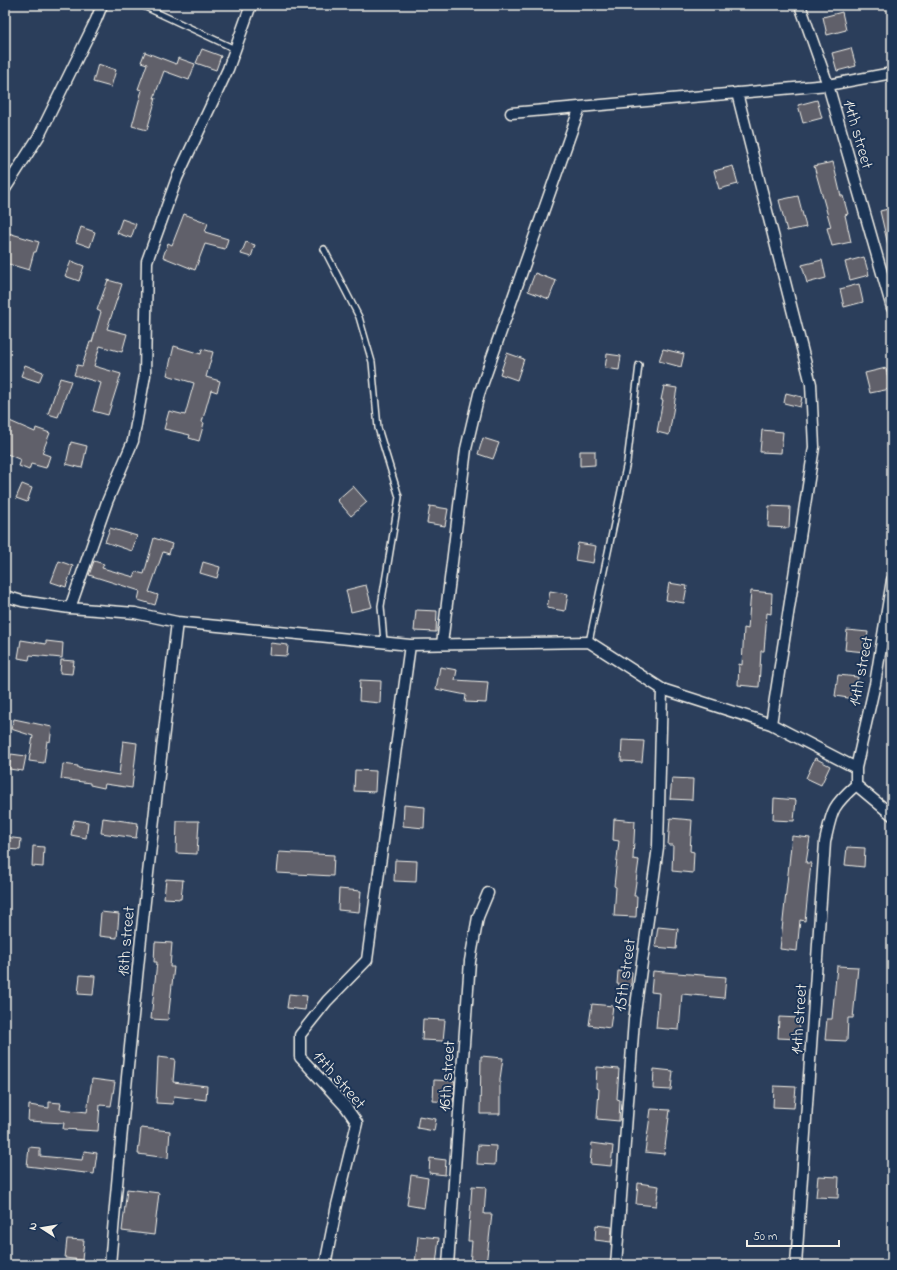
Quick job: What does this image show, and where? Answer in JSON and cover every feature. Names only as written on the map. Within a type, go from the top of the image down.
[{"type":"street","points":[[5,189],[39,136],[102,5]]},
{"type":"street","points":[[70,608],[108,502],[133,441],[145,375],[147,261],[177,178],[228,69],[251,5]]},
{"type":"street","name":"14th street","points":[[800,5],[828,85],[892,308]]},
{"type":"street","points":[[511,113],[828,85],[892,74]]},
{"type":"street","points":[[736,93],[811,384],[814,447],[771,724]]},
{"type":"street","points":[[442,644],[466,449],[479,394],[580,106]]},
{"type":"street","name":"14th street","points":[[796,1265],[825,842],[831,815],[838,801],[856,786],[856,768],[875,684],[892,580]]},
{"type":"street","points":[[5,596],[22,601],[70,608],[136,613],[177,622],[410,645],[589,642],[662,689],[771,724],[856,768]]},
{"type":"street","name":"18th street","points":[[110,1265],[120,1148],[153,822],[177,622]]},
{"type":"street","name":"17th street","points":[[325,1265],[337,1205],[357,1123],[346,1107],[300,1057],[300,1035],[327,1001],[367,960],[410,645]]},
{"type":"street","name":"15th street","points":[[616,1265],[634,1020],[658,847],[662,689]]},
{"type":"street","points":[[856,786],[892,815]]},
{"type":"street","name":"16th street","points":[[448,1265],[470,961],[478,917],[488,893]]},
{"type":"lane","points":[[141,5],[235,50]]},
{"type":"lane","points":[[324,249],[359,317],[372,362],[378,428],[399,497],[381,606],[384,642]]},
{"type":"lane","points":[[589,642],[627,462],[639,365]]},
{"type":"building","points":[[842,12],[846,30],[827,35],[823,17]]},
{"type":"building","points":[[851,48],[856,66],[837,71],[832,53]]},
{"type":"building","points":[[202,49],[221,56],[216,70],[196,63]]},
{"type":"building","points":[[145,52],[176,64],[178,58],[195,64],[189,80],[164,71],[154,98],[156,98],[147,130],[132,126],[142,90],[138,89],[147,64],[141,62]]},
{"type":"building","points":[[98,64],[116,70],[111,87],[93,82]]},
{"type":"building","points":[[817,100],[822,118],[803,123],[798,105]]},
{"type":"building","points":[[833,162],[841,196],[843,196],[848,214],[845,215],[851,242],[832,246],[827,228],[831,227],[814,166]]},
{"type":"building","points":[[733,166],[738,184],[719,189],[714,171]]},
{"type":"building","points":[[798,196],[806,227],[787,231],[779,200]]},
{"type":"building","points":[[892,208],[892,244],[888,245],[880,211]]},
{"type":"building","points":[[184,214],[208,223],[205,232],[228,239],[225,249],[205,244],[195,270],[163,257],[168,243],[172,245]]},
{"type":"building","points":[[122,219],[136,224],[131,238],[117,233]]},
{"type":"building","points":[[81,227],[95,232],[90,247],[76,242]]},
{"type":"building","points":[[5,232],[39,242],[36,252],[34,252],[29,270],[5,263]]},
{"type":"building","points":[[246,242],[255,245],[251,257],[241,254]]},
{"type":"building","points":[[864,257],[869,275],[850,280],[845,262]]},
{"type":"building","points":[[822,260],[826,278],[807,283],[802,265]]},
{"type":"building","points":[[71,261],[84,266],[79,281],[65,276]]},
{"type":"building","points":[[535,273],[556,281],[549,299],[528,291]]},
{"type":"building","points":[[108,280],[122,284],[107,329],[127,334],[122,352],[100,346],[94,366],[121,374],[108,415],[93,411],[101,383],[74,375],[77,365],[82,366],[90,342],[92,342],[101,312],[97,310]]},
{"type":"building","points":[[859,284],[863,302],[844,307],[840,289]]},
{"type":"building","points":[[174,346],[201,354],[202,349],[213,352],[206,377],[220,381],[217,392],[211,390],[202,422],[204,423],[199,441],[189,438],[190,435],[164,429],[169,411],[185,415],[194,383],[167,375]]},
{"type":"building","points":[[663,349],[684,354],[681,367],[659,361]]},
{"type":"building","points":[[507,353],[524,359],[517,380],[500,374]]},
{"type":"building","points":[[607,354],[621,356],[619,370],[605,368]]},
{"type":"building","points":[[25,365],[43,372],[39,382],[21,376]]},
{"type":"building","points":[[886,368],[890,389],[870,393],[865,373]]},
{"type":"building","points":[[60,378],[71,381],[58,417],[48,414]]},
{"type":"building","points":[[664,386],[677,388],[669,435],[657,432]]},
{"type":"building","points":[[786,393],[802,397],[800,407],[784,403]]},
{"type":"building","points":[[5,419],[35,432],[36,428],[50,433],[42,453],[50,456],[46,468],[31,464],[29,470],[19,466],[21,460],[5,453]]},
{"type":"building","points":[[762,430],[783,432],[781,453],[760,452]]},
{"type":"building","points":[[483,438],[499,443],[493,459],[478,454]]},
{"type":"building","points":[[71,442],[87,446],[82,468],[66,464]]},
{"type":"building","points":[[580,451],[595,451],[595,465],[580,466]]},
{"type":"building","points":[[22,484],[32,488],[27,502],[16,498]]},
{"type":"building","points":[[353,486],[367,502],[351,516],[337,500]]},
{"type":"building","points":[[430,506],[448,509],[445,526],[427,523]]},
{"type":"building","points":[[769,506],[790,507],[789,528],[768,527]]},
{"type":"building","points":[[110,528],[137,536],[132,551],[105,542]]},
{"type":"building","points":[[154,538],[172,544],[169,554],[163,552],[149,592],[158,595],[155,605],[138,600],[140,591],[89,575],[94,561],[104,564],[102,568],[134,577],[136,572],[144,574]]},
{"type":"building","points":[[578,543],[596,546],[593,563],[575,560]]},
{"type":"building","points":[[59,561],[73,566],[66,587],[51,582]]},
{"type":"building","points":[[203,562],[220,567],[217,578],[200,573]]},
{"type":"building","points":[[669,583],[687,586],[684,603],[666,600]]},
{"type":"building","points":[[366,585],[372,607],[351,612],[346,590]]},
{"type":"building","points":[[550,591],[568,594],[565,611],[547,608]]},
{"type":"building","points":[[751,591],[772,593],[771,614],[767,613],[764,651],[761,651],[759,687],[738,685],[739,664],[742,665],[744,628],[748,629]]},
{"type":"building","points":[[416,610],[437,611],[436,632],[414,631]]},
{"type":"building","points":[[847,630],[868,632],[865,652],[845,650]]},
{"type":"building","points":[[21,640],[46,644],[46,641],[63,643],[62,658],[30,655],[29,660],[18,658]]},
{"type":"building","points":[[270,643],[288,645],[287,656],[269,655]]},
{"type":"building","points":[[61,660],[74,661],[72,674],[60,673]]},
{"type":"building","points":[[440,667],[457,670],[455,680],[488,682],[486,703],[465,702],[466,695],[436,689]]},
{"type":"building","points":[[838,675],[858,677],[855,699],[835,696]]},
{"type":"building","points":[[360,680],[381,681],[380,703],[359,701]]},
{"type":"building","points":[[14,719],[52,727],[50,742],[47,741],[44,763],[29,761],[33,736],[11,729]]},
{"type":"building","points":[[622,740],[644,741],[642,762],[621,761]]},
{"type":"building","points":[[123,741],[137,743],[132,788],[105,784],[104,788],[90,785],[90,783],[61,779],[63,764],[119,775]]},
{"type":"building","points":[[11,754],[26,756],[23,771],[9,769]]},
{"type":"building","points":[[815,758],[830,766],[821,785],[806,778]]},
{"type":"building","points":[[355,770],[376,771],[375,792],[354,791]]},
{"type":"building","points":[[672,778],[693,779],[692,800],[670,799]]},
{"type":"building","points":[[774,798],[796,800],[794,821],[773,820]]},
{"type":"building","points":[[404,805],[425,807],[424,828],[403,826]]},
{"type":"building","points":[[103,818],[138,823],[136,838],[101,833]]},
{"type":"building","points":[[670,818],[692,820],[690,851],[694,852],[693,873],[672,871],[673,845],[668,845]]},
{"type":"building","points":[[614,819],[635,821],[633,859],[639,860],[634,896],[637,896],[636,917],[614,916],[616,887],[614,886],[619,841],[613,840]]},
{"type":"building","points":[[74,820],[88,822],[86,838],[71,835]]},
{"type":"building","points":[[177,821],[199,821],[197,854],[176,853]]},
{"type":"building","points":[[792,836],[810,838],[806,863],[811,863],[805,921],[800,920],[797,951],[780,949]]},
{"type":"building","points":[[5,837],[21,839],[20,850],[5,849]]},
{"type":"building","points":[[33,846],[44,847],[43,867],[32,866]]},
{"type":"building","points":[[847,847],[865,848],[864,867],[845,865]]},
{"type":"building","points":[[279,852],[334,855],[333,876],[277,873]]},
{"type":"building","points":[[395,860],[417,861],[416,882],[394,881]]},
{"type":"building","points":[[166,879],[183,880],[181,899],[164,898]]},
{"type":"building","points":[[339,889],[361,891],[359,912],[338,910]]},
{"type":"building","points":[[101,912],[119,914],[117,938],[99,936]]},
{"type":"building","points":[[658,927],[678,929],[676,949],[655,947]]},
{"type":"building","points":[[155,942],[172,943],[170,967],[174,967],[168,1020],[151,1019],[157,962],[154,962]]},
{"type":"building","points":[[837,966],[858,967],[853,1018],[848,1018],[847,1041],[825,1040],[827,1019],[832,1019]]},
{"type":"building","points":[[618,971],[632,972],[631,986],[617,984]]},
{"type":"building","points":[[653,971],[726,977],[724,998],[682,994],[679,1030],[656,1028],[659,993],[651,992]]},
{"type":"building","points":[[80,975],[95,976],[93,995],[78,994]]},
{"type":"building","points":[[289,994],[307,996],[305,1010],[287,1008]]},
{"type":"building","points":[[592,1004],[613,1006],[610,1028],[589,1025]]},
{"type":"building","points":[[779,1017],[800,1018],[799,1039],[778,1038]]},
{"type":"building","points":[[423,1019],[445,1020],[443,1041],[422,1040]]},
{"type":"building","points":[[481,1056],[503,1058],[500,1079],[500,1114],[480,1114]]},
{"type":"building","points":[[158,1057],[175,1059],[173,1082],[207,1086],[206,1100],[174,1096],[173,1104],[156,1103]]},
{"type":"building","points":[[597,1067],[619,1069],[617,1099],[620,1100],[619,1121],[597,1119],[599,1089],[596,1088]]},
{"type":"building","points":[[654,1069],[673,1071],[671,1090],[653,1089]]},
{"type":"building","points":[[92,1079],[115,1082],[111,1106],[100,1105],[98,1131],[63,1129],[64,1123],[28,1121],[29,1105],[49,1108],[49,1102],[61,1103],[60,1109],[87,1112]]},
{"type":"building","points":[[434,1080],[455,1081],[453,1102],[433,1101]]},
{"type":"building","points":[[774,1086],[796,1087],[794,1108],[773,1107]]},
{"type":"building","points":[[651,1109],[670,1110],[664,1154],[645,1152]]},
{"type":"building","points":[[419,1116],[436,1119],[434,1131],[417,1128]]},
{"type":"building","points":[[141,1128],[170,1131],[168,1158],[138,1154]]},
{"type":"building","points":[[592,1143],[613,1146],[611,1166],[590,1164]]},
{"type":"building","points":[[478,1145],[496,1146],[495,1165],[477,1164]]},
{"type":"building","points":[[29,1147],[40,1148],[40,1156],[82,1160],[84,1151],[97,1153],[94,1174],[27,1166]]},
{"type":"building","points":[[430,1158],[446,1160],[445,1175],[429,1173]]},
{"type":"building","points":[[411,1175],[428,1178],[424,1208],[407,1205]]},
{"type":"building","points":[[818,1176],[839,1177],[838,1198],[816,1197]]},
{"type":"building","points":[[638,1183],[659,1186],[656,1206],[636,1204]]},
{"type":"building","points":[[472,1186],[486,1187],[484,1214],[492,1214],[486,1265],[470,1265],[472,1241],[468,1241]]},
{"type":"building","points":[[127,1189],[159,1193],[154,1235],[122,1231]]},
{"type":"building","points":[[596,1225],[612,1227],[611,1242],[595,1240]]},
{"type":"building","points":[[418,1236],[439,1238],[436,1265],[415,1264]]},
{"type":"building","points":[[67,1239],[84,1240],[82,1260],[65,1258]]}]
